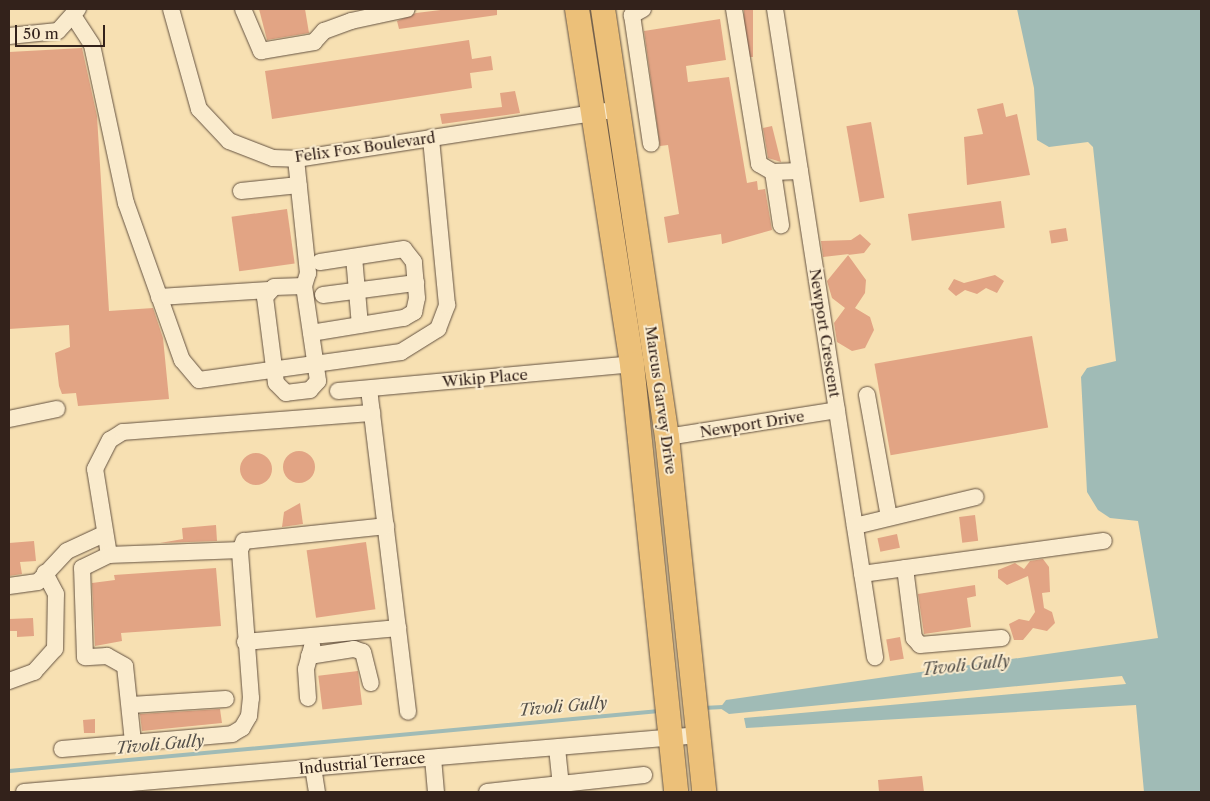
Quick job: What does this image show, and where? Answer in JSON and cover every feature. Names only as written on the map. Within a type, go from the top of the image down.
[{"type":"highway","name":"Marcus Garvey Drive","points":[[577,9],[632,364],[669,709],[676,792]]},
{"type":"highway","name":"Marcus Garvey Drive","points":[[604,9],[667,437],[698,716],[704,792]]},
{"type":"street","name":"Felix Fox Boulevard","points":[[171,9],[190,86],[212,126],[250,152],[296,159],[620,109]]},
{"type":"street","points":[[243,9],[261,51],[314,42],[324,30],[407,9]]},
{"type":"street","points":[[643,9],[632,15],[651,144]]},
{"type":"street","points":[[734,9],[760,164],[773,172],[800,171]]},
{"type":"street","name":"Newport Crescent","points":[[775,9],[875,657]]},
{"type":"street","points":[[9,36],[58,31],[76,13],[92,45],[126,203],[159,297],[191,375],[205,380],[316,366],[401,352],[426,339],[446,318],[431,138]]},
{"type":"street","points":[[269,290],[265,297],[276,383],[286,394],[315,387],[316,366],[304,286],[308,273],[296,159]]},
{"type":"street","points":[[773,172],[781,225]]},
{"type":"street","points":[[241,191],[299,186]]},
{"type":"street","points":[[311,333],[360,325],[414,312],[416,283],[414,262],[404,249],[320,262]]},
{"type":"street","points":[[354,257],[360,325]]},
{"type":"street","points":[[323,295],[416,283]]},
{"type":"street","points":[[159,297],[304,286]]},
{"type":"street","name":"Wikip Place","points":[[338,391],[632,364]]},
{"type":"street","points":[[369,388],[408,712]]},
{"type":"street","points":[[867,395],[889,517]]},
{"type":"street","points":[[9,419],[58,409]]},
{"type":"street","name":"Newport Drive","points":[[667,437],[837,410]]},
{"type":"street","points":[[109,555],[104,534],[95,469],[110,440],[123,432],[372,414]]},
{"type":"street","points":[[854,526],[976,497]]},
{"type":"street","points":[[133,742],[128,674],[119,660],[85,658],[82,568],[109,555],[240,550],[253,537],[386,526]]},
{"type":"street","points":[[9,586],[30,585],[68,551],[104,534]]},
{"type":"street","points":[[862,574],[1104,541]]},
{"type":"street","points":[[62,749],[232,734],[242,728],[249,716],[251,698],[240,550]]},
{"type":"street","points":[[905,568],[914,638],[920,645],[1002,638]]},
{"type":"street","points":[[9,681],[34,672],[55,649],[56,594],[45,573]]},
{"type":"street","points":[[246,642],[398,628]]},
{"type":"street","points":[[308,698],[309,656],[316,636]]},
{"type":"street","points":[[309,656],[363,652],[371,683]]},
{"type":"street","points":[[131,705],[226,699]]},
{"type":"street","name":"Industrial Terrace","points":[[24,792],[115,788],[313,767],[672,739],[698,716]]},
{"type":"street","points":[[556,748],[561,784]]},
{"type":"street","points":[[433,758],[436,792]]},
{"type":"street","points":[[313,767],[317,792]]},
{"type":"street","points":[[487,792],[644,775]]},
{"type":"water","points":[[1017,9],[1201,9],[1201,792],[1144,792],[1136,705],[746,728],[744,718],[1126,684],[1122,676],[729,714],[720,708],[726,700],[1158,638],[1138,521],[1110,518],[1098,510],[1087,492],[1081,377],[1087,368],[1116,361],[1093,147],[1088,142],[1049,147],[1037,140],[1034,88]]},
{"type":"building","points":[[259,9],[305,9],[309,33],[267,40]]},
{"type":"building","points":[[449,9],[497,9],[497,15],[399,29],[397,21],[416,13]]},
{"type":"building","points":[[744,9],[753,9],[753,57],[744,57]]},
{"type":"building","points":[[720,19],[726,60],[686,66],[688,82],[729,77],[747,183],[757,181],[758,190],[765,189],[772,230],[722,244],[721,234],[668,243],[664,217],[679,214],[668,145],[660,146],[644,31]]},
{"type":"building","points":[[469,40],[472,59],[491,56],[493,70],[470,73],[472,88],[272,119],[265,71]]},
{"type":"building","points":[[82,48],[97,116],[109,311],[153,308],[163,338],[169,399],[78,406],[76,393],[62,394],[59,386],[55,353],[70,347],[69,325],[9,329],[9,52]]},
{"type":"building","points":[[515,91],[520,113],[442,124],[440,114],[502,107],[500,93]]},
{"type":"building","points":[[1003,103],[1006,117],[1017,114],[1030,175],[967,185],[964,137],[983,134],[977,109]]},
{"type":"building","points":[[871,122],[884,198],[860,202],[846,126]]},
{"type":"building","points":[[772,126],[781,162],[768,158],[763,128]]},
{"type":"building","points":[[1001,201],[1005,228],[912,241],[908,214]]},
{"type":"building","points":[[287,209],[295,263],[239,271],[232,217]]},
{"type":"building","points":[[1066,228],[1068,241],[1051,243],[1049,231]]},
{"type":"building","points":[[860,234],[871,244],[864,253],[823,257],[821,241],[851,240]]},
{"type":"building","points":[[848,255],[866,280],[865,293],[855,308],[870,317],[874,330],[865,348],[852,351],[837,342],[834,323],[845,308],[832,298],[827,281]]},
{"type":"building","points":[[995,275],[1004,281],[997,293],[986,288],[977,294],[965,290],[956,296],[948,289],[954,279],[964,283]]},
{"type":"building","points":[[1032,336],[1048,428],[891,455],[874,364]]},
{"type":"building","points":[[299,451],[305,452],[310,456],[314,461],[314,473],[310,478],[305,482],[299,483],[293,482],[288,478],[284,473],[283,467],[284,461],[288,456],[293,452]]},
{"type":"building","points":[[256,453],[262,454],[267,458],[271,463],[271,475],[267,480],[262,484],[256,485],[250,484],[245,480],[241,475],[240,469],[241,463],[245,458],[250,454]]},
{"type":"building","points":[[300,503],[303,524],[282,527],[284,512]]},
{"type":"building","points":[[975,515],[978,541],[962,543],[959,517]]},
{"type":"building","points":[[216,525],[217,541],[160,543],[183,539],[182,528]]},
{"type":"building","points":[[897,534],[900,548],[880,552],[877,538]]},
{"type":"building","points":[[34,541],[36,561],[20,562],[22,574],[9,576],[9,543]]},
{"type":"building","points":[[366,542],[375,609],[316,618],[307,550]]},
{"type":"building","points":[[1043,559],[1049,567],[1050,592],[1042,593],[1044,608],[1052,612],[1055,623],[1047,631],[1033,628],[1023,640],[1014,640],[1009,624],[1019,619],[1029,621],[1035,612],[1028,576],[1007,585],[998,578],[998,570],[1015,563],[1024,569],[1030,561]]},
{"type":"building","points":[[216,568],[221,626],[121,633],[122,641],[95,646],[92,583],[115,580],[114,575]]},
{"type":"building","points":[[975,585],[976,596],[967,598],[971,627],[924,634],[918,594]]},
{"type":"building","points":[[33,618],[34,636],[17,637],[17,631],[9,631],[9,619]]},
{"type":"building","points":[[900,637],[904,659],[890,661],[886,639]]},
{"type":"building","points":[[358,671],[362,705],[322,710],[318,676]]},
{"type":"building","points":[[220,709],[222,723],[142,731],[140,714]]},
{"type":"building","points":[[95,719],[95,733],[84,733],[83,720]]},
{"type":"building","points":[[922,776],[924,792],[879,792],[878,780]]},
{"type":"waterway","name":"Tivoli Gully","points":[[703,708],[723,707]]},
{"type":"waterway","name":"Tivoli Gully","points":[[9,771],[659,711]]}]
